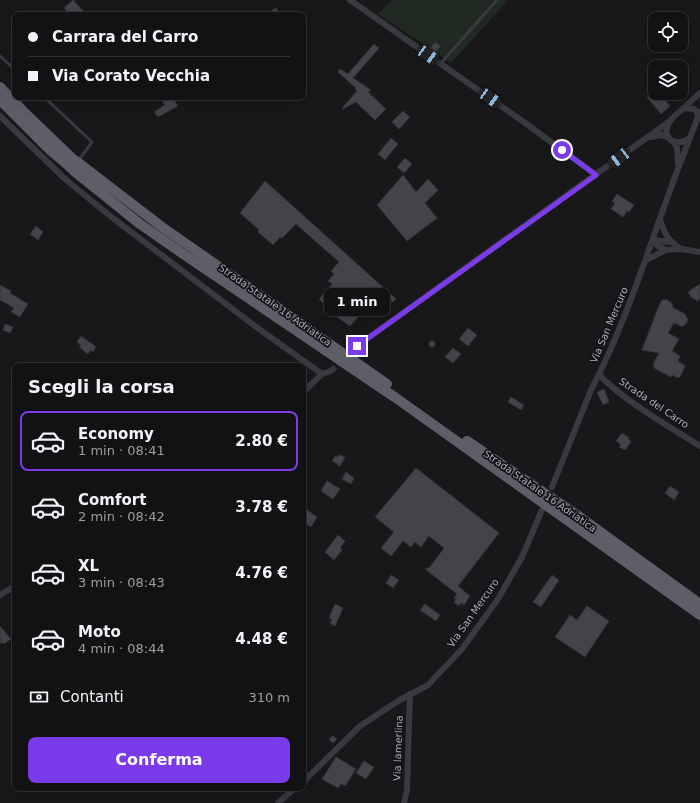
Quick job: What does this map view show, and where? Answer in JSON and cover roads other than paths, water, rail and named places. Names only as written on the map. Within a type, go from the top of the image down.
[{"type":"highway","name":"Strada Statale 16 Adriatica","points":[[0,87],[12,100]]},
{"type":"highway","name":"Strada Statale 16 Adriatica","points":[[0,100],[50,150],[75,165],[448,427],[577,515],[700,604]]},
{"type":"highway","name":"Strada Statale 16 Adriatica","points":[[12,100],[75,165],[129,215],[186,256],[396,398],[700,615]]},
{"type":"street","points":[[350,0],[441,63],[596,175]]},
{"type":"street","points":[[357,346],[670,121],[700,93]]},
{"type":"street","points":[[674,142],[680,143],[690,138],[699,114],[694,109],[684,108]]},
{"type":"street","points":[[0,116],[65,178],[159,254],[265,334],[322,374]]},
{"type":"street","points":[[670,121],[667,132],[668,136],[677,148],[678,167]]},
{"type":"street","points":[[642,141],[655,136],[668,136]]},
{"type":"street","name":"Via San Mercuro","points":[[552,488],[591,390],[599,375],[646,260],[678,167],[690,138]]},
{"type":"street","points":[[660,220],[664,233],[670,242],[681,249]]},
{"type":"street","points":[[653,240],[670,242]]},
{"type":"street","points":[[653,240],[658,246],[666,250]]},
{"type":"street","points":[[646,260],[666,250],[681,249],[700,252]]},
{"type":"street","points":[[306,389],[322,374],[331,371]]},
{"type":"street","name":"Strada del Carro","points":[[599,375],[614,389],[643,410],[700,446]]},
{"type":"street","name":"Via San Mercuro","points":[[306,779],[360,726],[410,694],[428,685],[462,649],[498,599],[522,557],[542,510]]},
{"type":"street","points":[[0,595],[12,588]]},
{"type":"street","name":"Via lamerlina","points":[[404,803],[407,790],[410,694]]},
{"type":"street","points":[[278,803],[292,791]]},
{"type":"lane","points":[[441,63],[497,0]]},
{"type":"lane","points":[[0,56],[12,67]]},
{"type":"lane","points":[[47,100],[92,142],[65,178]]},
{"type":"tunnel","points":[[331,371],[357,346]]}]
